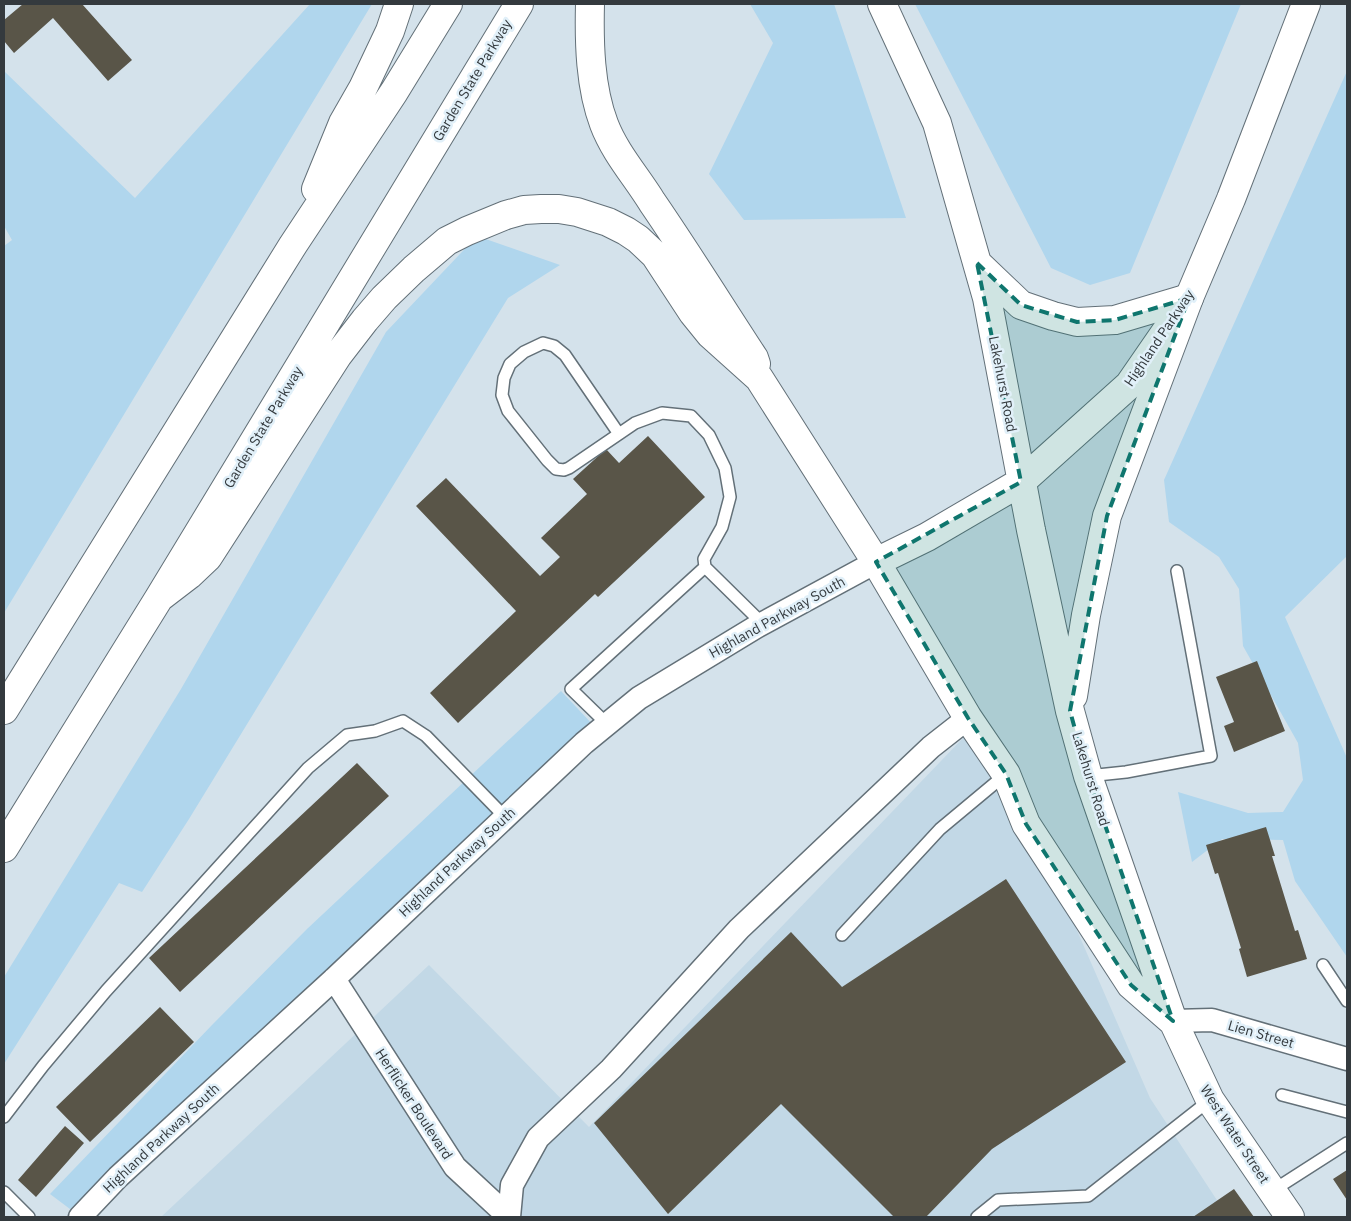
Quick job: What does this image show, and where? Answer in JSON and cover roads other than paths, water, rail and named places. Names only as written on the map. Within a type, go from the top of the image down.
[{"type":"main road","points":[[293,245],[343,123],[369,76],[390,30],[399,4]]},
{"type":"main road","points":[[4,710],[293,245],[394,92],[448,4]]},
{"type":"main road","name":"Garden State Parkway","points":[[4,848],[159,598],[519,4]]},
{"type":"main road","points":[[590,4],[590,47],[593,74],[600,110],[618,153],[657,208],[754,358],[760,378],[876,562],[968,718],[1006,774],[1026,824],[1131,985],[1173,1021]]},
{"type":"main road","name":"Lakehurst Road","points":[[882,4],[937,123],[987,298],[1030,530],[1070,711],[1088,776],[1173,1021]]},
{"type":"main road","name":"Highland Parkway","points":[[876,562],[927,537],[1021,482],[1129,385],[1189,298],[1231,199],[1306,4]]},
{"type":"main road","points":[[159,598],[208,558],[338,355],[384,298],[447,241],[506,215],[524,210],[559,209],[594,217],[626,231],[655,255],[693,313],[710,334],[760,378]]},
{"type":"main road","points":[[977,263],[1022,305],[1077,322],[1115,320],[1189,298]]},
{"type":"main road","points":[[1070,711],[1086,615],[1107,516],[1189,298]]},
{"type":"main road","name":"West Water Street","points":[[1173,1021],[1210,1100],[1282,1210]]},
{"type":"street","name":"Highland Parkway South","points":[[80,1217],[118,1176],[334,979],[584,743],[607,724],[639,698],[762,623],[876,562]]},
{"type":"street","points":[[509,1217],[512,1185],[538,1138],[611,1069],[739,929],[932,747],[968,718]]},
{"type":"street","name":"Herflicker Boulevard","points":[[334,979],[455,1168],[509,1217]]},
{"type":"street","name":"Lien Street","points":[[1173,1021],[1212,1020],[1347,1059]]},
{"type":"lane","points":[[619,434],[565,355],[554,346],[542,343],[524,352],[510,364],[504,378],[502,395],[508,411],[547,460],[556,468],[564,470],[569,468],[619,434],[635,423],[662,413],[691,416],[709,435],[725,468],[730,497],[722,527],[704,559],[705,567],[762,623]]},
{"type":"lane","points":[[607,724],[571,689],[705,567]]},
{"type":"lane","points":[[1088,776],[1126,772],[1211,756],[1177,571]]},
{"type":"lane","points":[[4,1117],[43,1066],[106,991],[308,768],[348,735],[375,731],[403,721],[426,736],[506,817]]},
{"type":"lane","points":[[842,935],[940,829],[1006,774]]},
{"type":"lane","points":[[1323,964],[1347,1001]]},
{"type":"lane","points":[[1282,1095],[1347,1112]]},
{"type":"lane","points":[[977,1217],[998,1200],[1088,1196],[1210,1100]]},
{"type":"lane","points":[[1282,1210],[1347,1143]]},
{"type":"lane","points":[[4,1192],[29,1217]]}]
